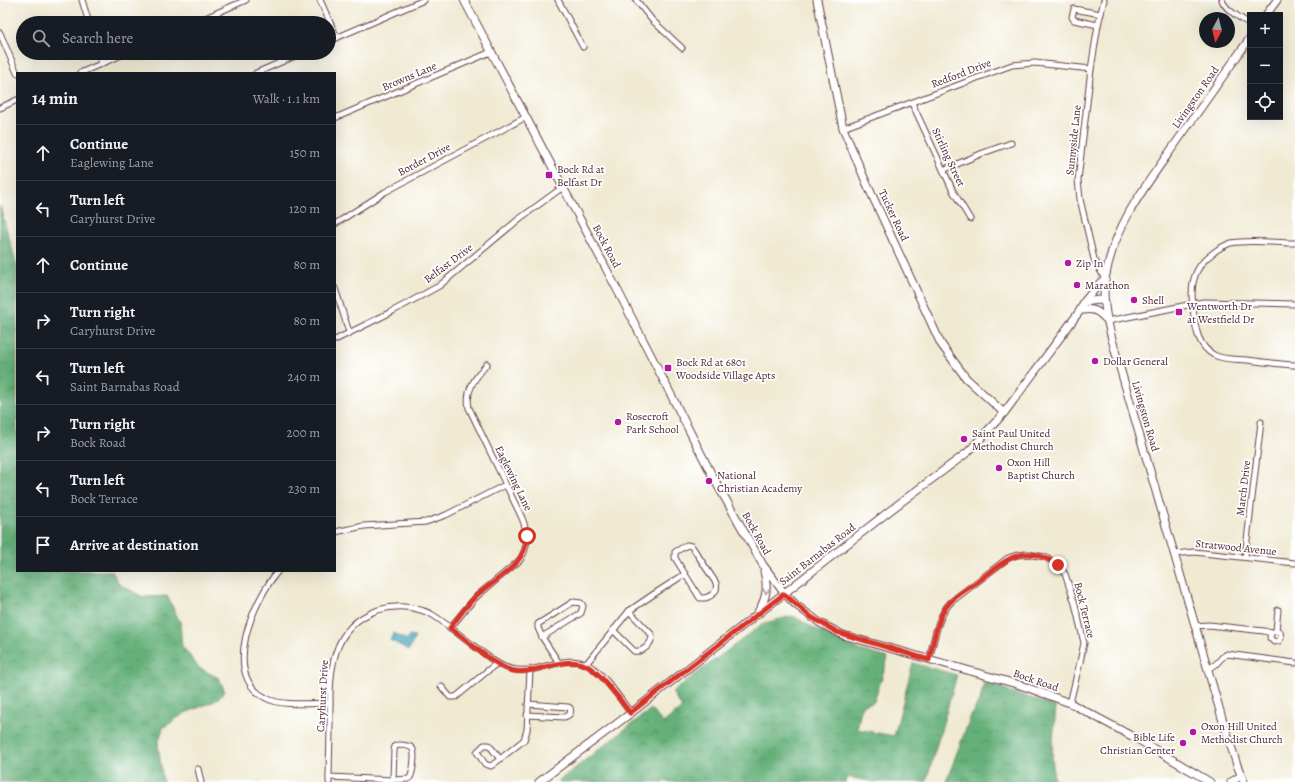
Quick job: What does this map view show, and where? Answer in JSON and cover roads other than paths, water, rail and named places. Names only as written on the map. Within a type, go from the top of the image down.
[{"type":"main road","name":"Bock Road","points":[[464,0],[713,477],[763,565],[784,594],[811,617],[837,632],[929,660],[1020,685],[1070,703],[1139,740],[1210,782]]},
{"type":"main road","name":"Tucker Road","points":[[817,0],[843,128],[866,182],[941,344],[966,378],[1004,413]]},
{"type":"main road","points":[[1268,12],[1277,0]]},
{"type":"main road","name":"Livingston Road","points":[[1242,779],[1195,626],[1108,321],[1105,302],[1105,279],[1112,251],[1126,216],[1247,42]]},
{"type":"main road","name":"Saint Barnabas Road","points":[[539,782],[968,452],[1004,413],[1099,284],[1105,279]]},
{"type":"main road","points":[[1082,308],[1090,300],[1105,302]]},
{"type":"main road","points":[[1082,308],[1097,311],[1108,321]]},
{"type":"main road","points":[[756,616],[763,604],[766,594],[767,580],[763,565]]},
{"type":"main road","points":[[1231,782],[1242,779]]},
{"type":"street","points":[[82,0],[87,16]]},
{"type":"street","points":[[207,16],[234,2],[246,0]]},
{"type":"street","points":[[320,0],[327,16]]},
{"type":"street","points":[[337,38],[424,0]]},
{"type":"street","points":[[558,0],[583,47]]},
{"type":"street","points":[[636,0],[652,20],[682,48]]},
{"type":"street","name":"Sunnyside Lane","points":[[1104,0],[1098,25],[1091,69],[1078,180],[1080,199],[1094,257],[1105,279]]},
{"type":"street","points":[[1222,0],[1223,4],[1228,9],[1247,22]]},
{"type":"street","points":[[1098,25],[1074,20],[1072,18],[1072,12],[1074,9],[1101,14]]},
{"type":"street","points":[[0,33],[17,72]]},
{"type":"street","name":"Browns Lane","points":[[336,118],[491,52]]},
{"type":"street","points":[[101,60],[102,64]]},
{"type":"street","points":[[82,72],[111,60]]},
{"type":"street","points":[[258,72],[286,60]]},
{"type":"street","name":"Redford Drive","points":[[843,128],[996,70],[1017,64],[1035,63],[1091,69]]},
{"type":"street","points":[[0,108],[16,100]]},
{"type":"street","name":"Stirling Street","points":[[912,103],[955,195],[970,219]]},
{"type":"street","name":"Border Drive","points":[[336,223],[385,192],[526,117]]},
{"type":"street","points":[[943,170],[1011,143]]},
{"type":"street","name":"Belfast Drive","points":[[336,339],[439,286],[519,219],[563,188]]},
{"type":"street","points":[[1295,243],[1231,243],[1217,250],[1200,264],[1195,275],[1192,290],[1192,304],[1198,337],[1205,349],[1212,354],[1224,358],[1295,365]]},
{"type":"street","points":[[336,291],[348,332]]},
{"type":"street","points":[[1108,321],[1206,302],[1295,304]]},
{"type":"street","name":"Eaglewing Lane","points":[[450,628],[476,597],[516,563],[524,554],[527,541],[525,527],[468,404],[473,382],[487,364]]},
{"type":"street","name":"March Drive","points":[[1245,557],[1261,422]]},
{"type":"street","points":[[336,532],[364,526],[426,522],[446,515],[505,485]]},
{"type":"street","points":[[687,545],[693,548],[716,583],[716,590],[707,598],[700,598],[685,574],[674,555],[677,550],[687,545]]},
{"type":"street","name":"Stratwood Avenue","points":[[1174,554],[1194,552],[1295,563]]},
{"type":"street","name":"Bock Terrace","points":[[929,660],[941,618],[945,609],[951,602],[1008,558],[1028,554],[1045,557],[1058,565],[1065,574],[1075,604],[1083,638],[1083,650],[1070,703]]},
{"type":"street","points":[[277,572],[265,590],[251,619],[244,644],[246,674],[255,690],[267,699],[283,703],[330,703]]},
{"type":"street","points":[[630,713],[599,674],[586,664],[630,611],[685,574]]},
{"type":"street","points":[[542,638],[581,613],[583,606],[581,603],[572,602],[538,624],[542,638],[559,663]]},
{"type":"street","name":"Caryhurst Drive","points":[[329,780],[330,703],[332,668],[336,650],[349,629],[367,615],[391,607],[415,608],[431,614],[497,663],[511,670],[530,670],[559,663],[574,662],[586,664]]},
{"type":"street","points":[[1195,626],[1209,625],[1273,632],[1278,610]]},
{"type":"street","points":[[613,630],[634,651],[638,652],[649,644],[652,639],[652,635],[630,611]]},
{"type":"street","points":[[1208,668],[1216,665],[1223,656],[1227,654],[1295,663]]},
{"type":"street","points":[[441,686],[450,697],[456,697],[497,663]]},
{"type":"street","points":[[500,759],[492,748],[486,744],[478,750],[479,756],[487,765],[490,766],[500,759],[525,739],[527,730],[530,670]]},
{"type":"street","points":[[527,715],[564,717],[570,714],[570,708],[528,704]]},
{"type":"street","points":[[329,780],[393,780],[409,780],[411,777],[414,752],[411,747],[395,746],[393,780]]},
{"type":"street","points":[[198,769],[201,782]]},
{"type":"water","points":[[394,633],[407,640],[410,635],[415,637],[409,650],[390,640]]},
{"type":"place","name":"Bock Rd at Belfast Dr","points":[[549,175]]},
{"type":"place","name":"Zip In","points":[[1068,263]]},
{"type":"place","name":"Marathon","points":[[1077,285]]},
{"type":"place","name":"Shell","points":[[1134,300]]},
{"type":"place","name":"Wentworth Dr at Westfield Dr","points":[[1179,312]]},
{"type":"place","name":"Dollar General","points":[[1095,361]]},
{"type":"place","name":"Bock Rd at 6801 Woodside Village Apts","points":[[668,368]]},
{"type":"place","name":"Rosecroft Park School","points":[[618,422]]},
{"type":"place","name":"Saint Paul United Methodist Church","points":[[964,439]]},
{"type":"place","name":"Oxon Hill Baptist Church","points":[[999,468]]},
{"type":"place","name":"National Christian Academy","points":[[709,481]]},
{"type":"place","name":"Oxon Hill United Methodist Church","points":[[1193,732]]},
{"type":"place","name":"Bible Life Christian Center","points":[[1183,743]]}]
